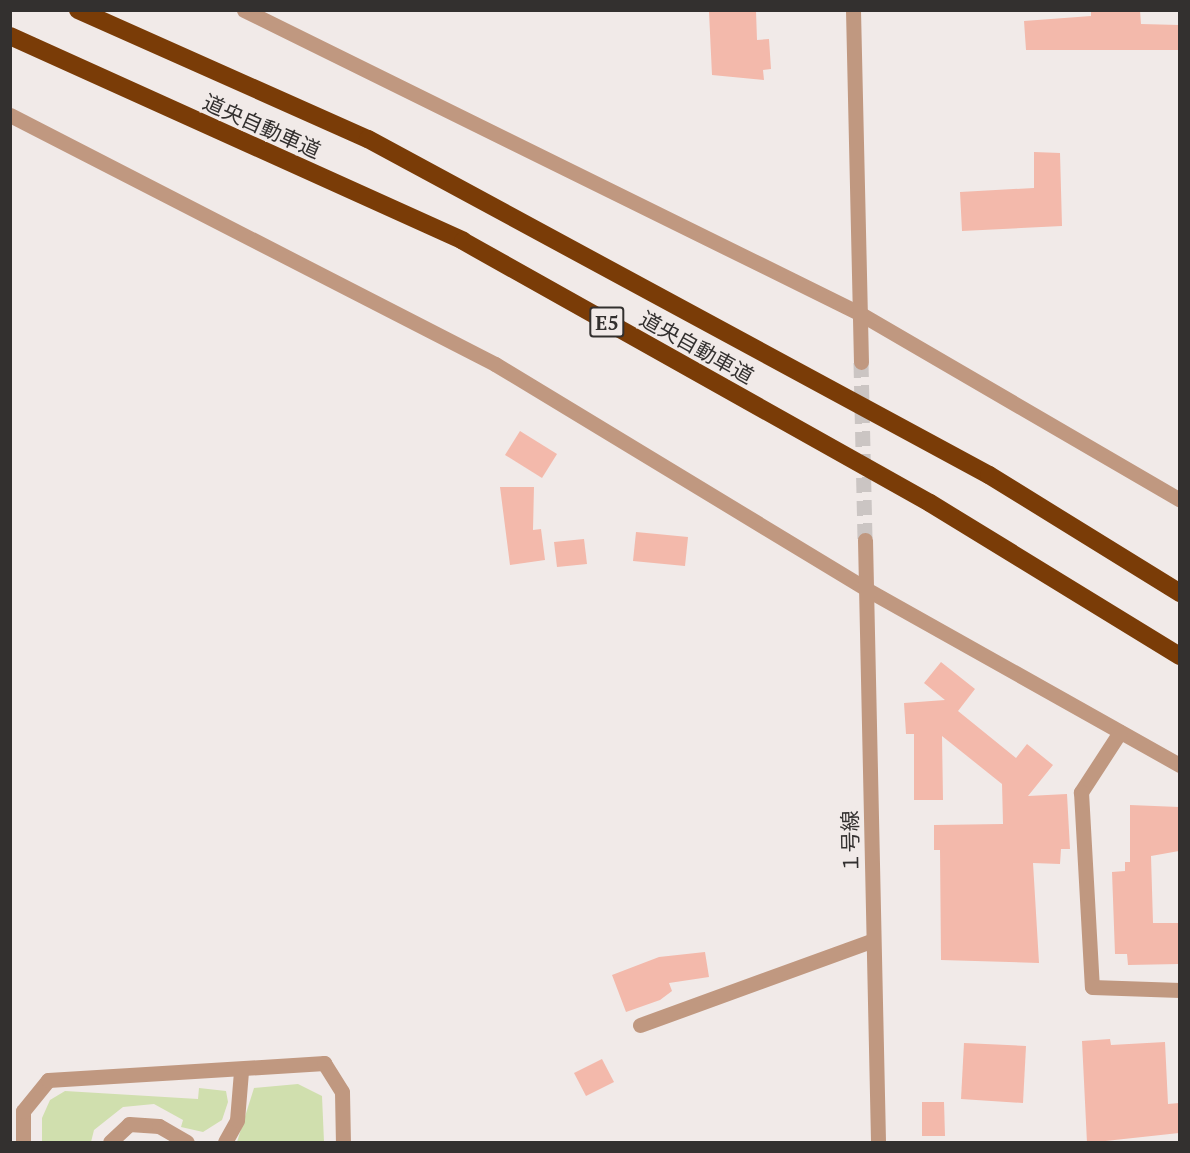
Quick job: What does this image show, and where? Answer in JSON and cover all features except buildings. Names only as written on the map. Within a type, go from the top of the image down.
[{"type":"highway","name":"道央自動車道","points":[[78,10],[368,139],[989,475],[1179,593]]},
{"type":"highway","name":"道央自動車道","points":[[10,36],[463,241],[930,503],[1179,656]]},
{"type":"street","points":[[244,10],[860,313],[1179,500]]},
{"type":"street","points":[[853,10],[861,362]]},
{"type":"street","points":[[10,115],[495,364],[866,589],[1179,765]]},
{"type":"street","name":"１号線","points":[[865,540],[878,1143]]},
{"type":"street","points":[[1120,732],[1081,792],[1092,987],[1179,990]]},
{"type":"street","points":[[640,1025],[873,940]]},
{"type":"street","points":[[23,1143],[23,1111],[48,1080],[241,1071],[324,1064],[342,1092],[343,1143]]},
{"type":"street","points":[[225,1143],[237,1120],[241,1071]]},
{"type":"street","points":[[110,1143],[129,1124],[159,1126],[187,1143]]},
{"type":"green space","points":[[298,1084],[322,1096],[324,1142],[237,1142],[254,1088]]},
{"type":"green space","points":[[199,1088],[226,1091],[228,1102],[222,1120],[203,1132],[181,1127],[183,1120],[154,1104],[123,1107],[94,1130],[91,1142],[42,1142],[42,1118],[50,1100],[65,1091],[198,1099]]},
{"type":"tunnel","points":[[861,362],[865,540]]}]
